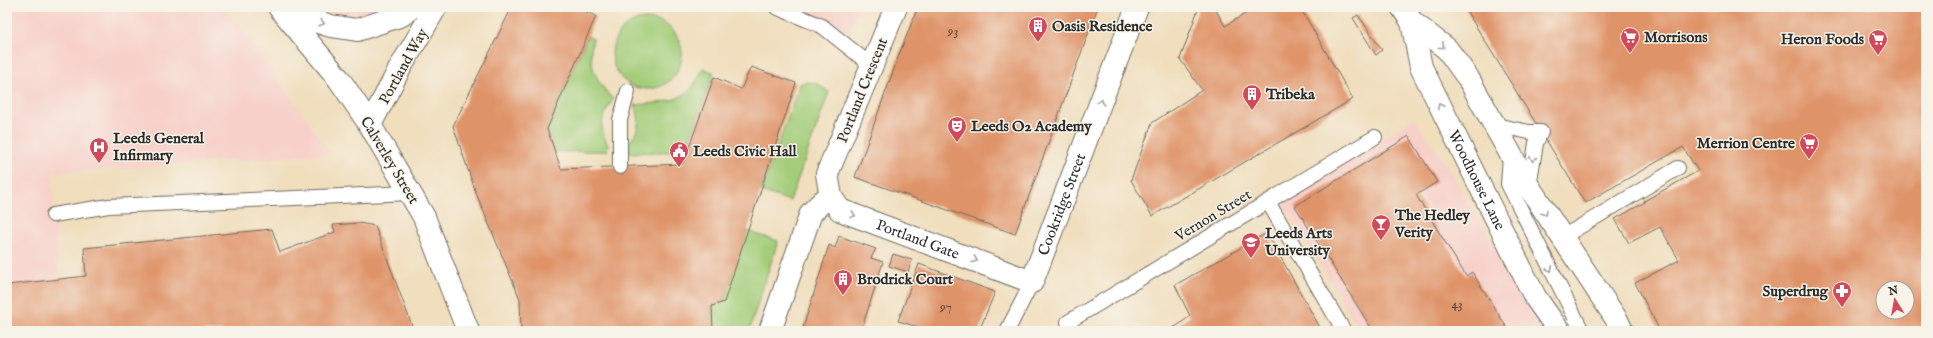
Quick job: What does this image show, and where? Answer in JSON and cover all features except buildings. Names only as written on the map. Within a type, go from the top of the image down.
[{"type":"street","name":"Portland Way","points":[[282,10],[331,26],[357,30],[402,15],[412,7]]},
{"type":"street","name":"Portland Way","points":[[370,125],[400,68],[436,7]]},
{"type":"street","name":"Portland Crescent","points":[[831,197],[828,174],[896,7]]},
{"type":"street","name":"Cookridge Street","points":[[1032,282],[1137,7]]},
{"type":"street","name":"Calverley Street","points":[[282,10],[339,79],[370,125],[424,217],[468,331]]},
{"type":"street","name":"Woodhouse Lane","points":[[1407,14],[1447,49],[1468,78],[1529,187],[1561,238],[1617,320],[1622,331]]},
{"type":"street","name":"Woodhouse Lane","points":[[1407,14],[1421,67],[1535,297],[1559,331]]},
{"type":"street","name":"Portland Gate","points":[[831,197],[840,210],[1032,282]]},
{"type":"street","points":[[770,331],[811,213],[823,201],[831,197]]},
{"type":"lane","points":[[776,7],[822,26],[872,66]]},
{"type":"lane","points":[[620,167],[620,120],[628,91]]},
{"type":"lane","points":[[1495,125],[1529,132],[1541,132],[1536,143],[1529,187]]},
{"type":"lane","name":"Vernon Street","points":[[1068,322],[1375,137]]},
{"type":"lane","name":"Woodhouse Lane","points":[[1510,155],[1508,184],[1582,331]]},
{"type":"lane","points":[[1561,238],[1678,168]]},
{"type":"lane","points":[[53,215],[109,206],[410,193]]},
{"type":"lane","points":[[1268,202],[1344,331]]},
{"type":"lane","name":"Cookridge Street","points":[[1006,331],[1032,282]]},
{"type":"shaded area","name":"Leeds General Infirmary","points":[[7,7],[220,7],[241,28],[331,154],[52,173],[59,279],[86,276],[84,248],[272,229],[280,252],[335,232],[333,225],[359,223],[401,331],[7,331]]},
{"type":"shaded area","points":[[309,7],[436,7],[433,11],[357,18]]},
{"type":"shaded area","points":[[761,7],[860,7],[843,42]]},
{"type":"shaded area","points":[[1414,119],[1437,151],[1547,331],[1361,331],[1281,201]]},
{"type":"green space","points":[[647,19],[666,25],[676,35],[682,54],[676,73],[666,83],[647,89],[628,83],[618,73],[612,54],[618,35],[628,25]]},
{"type":"green space","points":[[588,36],[593,39],[591,56],[594,72],[602,86],[613,99],[604,116],[602,127],[608,145],[607,151],[555,152],[547,129]]},
{"type":"green space","points":[[703,68],[714,73],[685,151],[630,153],[628,144],[635,135],[638,126],[638,116],[635,105],[659,103],[676,99],[689,91]]},
{"type":"green space","points":[[806,82],[816,83],[829,92],[790,201],[761,191],[800,84]]},
{"type":"green space","points":[[747,231],[778,241],[749,331],[713,331],[712,306],[724,302]]},
{"type":"place","name":"Oasis Residence","points":[[1038,43]]},
{"type":"place","name":"Morrisons","points":[[1630,54]]},
{"type":"place","name":"Heron Foods","points":[[1878,56]]},
{"type":"place","name":"Tribeka","points":[[1252,111]]},
{"type":"place","name":"Leeds O2 Academy","points":[[957,143]]},
{"type":"place","name":"Merrion Centre","points":[[1809,160]]},
{"type":"place","name":"Leeds General Infirmary","points":[[99,164]]},
{"type":"place","name":"Leeds Civic Hall","points":[[679,168]]},
{"type":"place","name":"The Hedley Verity","points":[[1381,241]]},
{"type":"place","name":"Leeds Arts University","points":[[1251,259]]},
{"type":"place","name":"Brodrick Court","points":[[843,296]]},
{"type":"place","name":"Superdrug","points":[[1842,308]]}]
